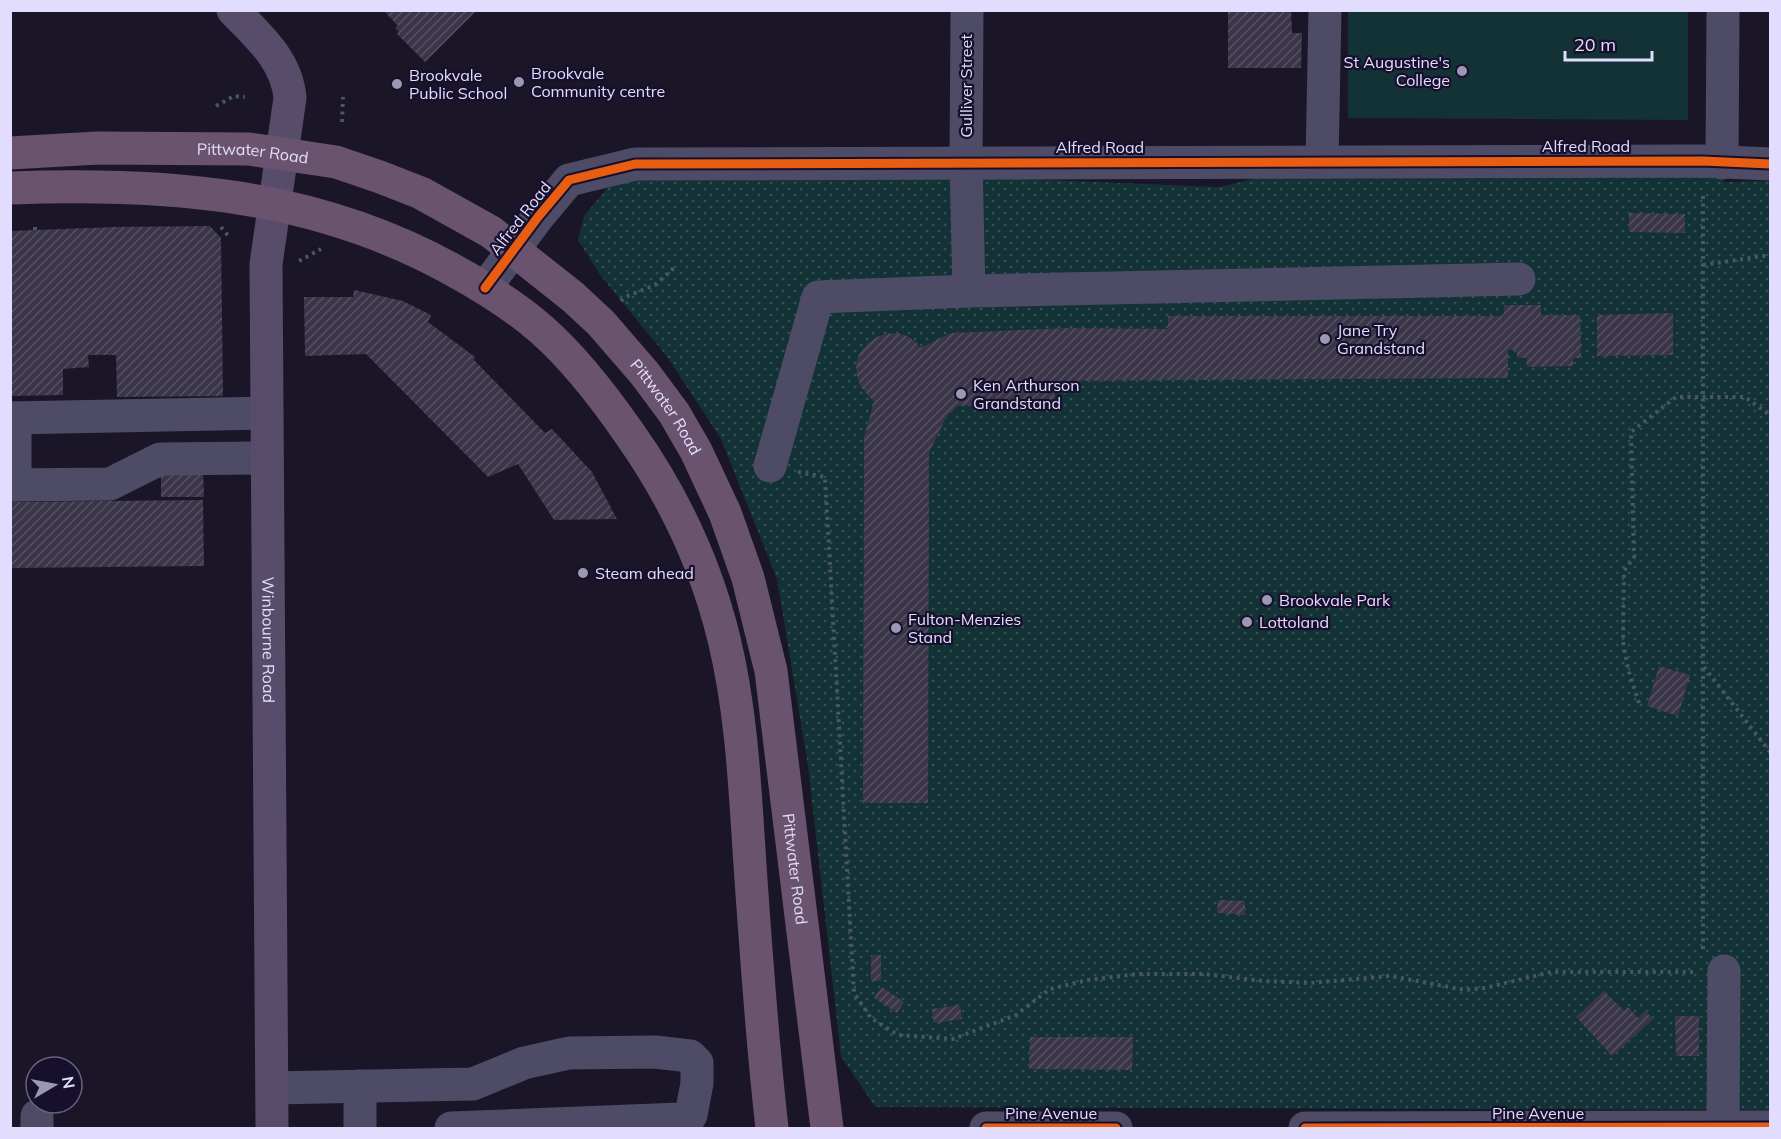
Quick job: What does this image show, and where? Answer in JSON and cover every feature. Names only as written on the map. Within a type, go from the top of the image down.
[{"type":"highway","name":"Pittwater Road","points":[[10,153],[98,148],[249,149],[336,162],[411,189],[490,232],[573,297],[601,323],[645,374],[674,413],[696,451],[724,513],[748,578],[771,671],[827,1128]]},
{"type":"highway","points":[[10,188],[140,187],[217,194],[275,204],[360,227],[408,247],[485,288],[541,329],[616,414],[670,495],[709,586],[724,640],[745,780],[757,962],[772,1128]]},
{"type":"main road","name":"Winbourne Road","points":[[233,10],[268,46],[281,65],[289,84],[290,98],[266,264],[272,1128]]},
{"type":"street","name":"Gulliver Street","points":[[967,10],[966,162],[969,291]]},
{"type":"street","points":[[1322,162],[1325,10]]},
{"type":"street","points":[[1713,162],[1723,10]]},
{"type":"street","name":"Alfred Road","points":[[485,288],[569,180],[635,164],[1713,162],[1770,164]]},
{"type":"street","points":[[770,466],[818,297],[969,291],[1519,279]]},
{"type":"street","points":[[266,413],[13,418],[13,485],[110,484],[160,459],[267,458]]},
{"type":"street","points":[[210,414],[212,458]]},
{"type":"street","points":[[1710,968],[1723,1128]]},
{"type":"street","points":[[272,1088],[457,1085],[524,1063],[569,1053],[655,1052],[690,1056],[697,1063],[697,1083],[691,1115],[681,1119],[580,1125],[451,1128]]},
{"type":"street","points":[[441,1128],[457,1085]]},
{"type":"street","points":[[360,1086],[360,1128]]},
{"type":"street","name":"Pine Avenue","points":[[1305,1128],[1770,1127]]},
{"type":"street","name":"Pine Avenue","points":[[986,1128],[1116,1128]]},
{"type":"path","points":[[216,106],[234,96],[245,97]]},
{"type":"path","points":[[342,122],[343,97]]},
{"type":"path","points":[[770,466],[825,477],[855,993],[871,1018],[898,1035],[953,1039],[1016,1015],[1050,989],[1088,980],[1138,974],[1204,974],[1263,981],[1310,983],[1390,976],[1465,990],[1485,988],[1551,972],[1710,968],[1703,666],[1703,265],[1713,162]]},
{"type":"path","points":[[217,223],[230,238]]},
{"type":"path","points":[[298,261],[324,247]]},
{"type":"path","points":[[1703,265],[1763,256],[1770,257]]},
{"type":"path","points":[[601,323],[625,297],[655,285],[675,267]]},
{"type":"path","points":[[1639,703],[1628,669],[1623,642],[1624,571],[1634,557],[1631,432],[1676,397],[1744,397],[1770,415]]},
{"type":"path","points":[[1703,666],[1770,752]]},
{"type":"green space","points":[[1348,11],[1688,11],[1688,120],[1348,118]]},
{"type":"green space","name":"Brookvale Park","points":[[1703,161],[1725,182],[1770,181],[1770,1110],[875,1107],[841,1056],[808,766],[777,579],[721,439],[668,358],[601,276],[578,240],[584,216],[615,179],[976,177],[1220,187],[1322,162]]},
{"type":"building","points":[[383,10],[477,10],[425,62],[397,34],[399,32],[395,28],[398,26]]},
{"type":"building","points":[[1228,10],[1291,10],[1292,33],[1302,33],[1301,68],[1228,68]]},
{"type":"building","points":[[1629,213],[1685,214],[1685,233],[1629,232]]},
{"type":"building","points":[[210,226],[221,238],[223,396],[117,397],[116,355],[88,355],[89,367],[63,369],[63,395],[10,396],[10,231]]},
{"type":"building","points":[[354,290],[403,301],[431,315],[428,322],[475,357],[474,360],[545,433],[552,429],[592,472],[617,519],[554,520],[518,464],[488,477],[366,354],[305,356],[304,297],[353,297]]},
{"type":"building","points":[[1504,305],[1541,305],[1541,315],[1580,315],[1581,358],[1573,358],[1573,366],[1527,367],[1527,358],[1517,358],[1517,350],[1508,350],[1508,378],[1054,381],[1055,401],[957,406],[946,417],[929,453],[928,803],[863,803],[864,437],[874,402],[861,387],[856,365],[859,354],[875,338],[897,333],[907,336],[920,348],[951,333],[1069,328],[1168,329],[1168,316],[1504,316]]},
{"type":"building","points":[[1673,313],[1673,355],[1597,356],[1597,315]]},
{"type":"building","points":[[203,472],[204,497],[161,497],[161,473]]},
{"type":"building","points":[[203,500],[204,566],[10,568],[10,502]]},
{"type":"building","points":[[1659,666],[1690,675],[1678,716],[1647,706]]},
{"type":"building","points":[[1218,900],[1245,901],[1245,915],[1217,913]]},
{"type":"building","points":[[871,955],[881,955],[881,981],[871,981]]},
{"type":"building","points":[[882,987],[904,1002],[897,1013],[874,998]]},
{"type":"building","points":[[1604,991],[1624,1011],[1628,1007],[1638,1018],[1645,1011],[1653,1019],[1612,1056],[1576,1017]]},
{"type":"building","points":[[960,1005],[962,1019],[934,1023],[932,1009]]},
{"type":"building","points":[[1675,1016],[1699,1016],[1699,1056],[1676,1056]]},
{"type":"building","points":[[1030,1037],[1133,1037],[1132,1070],[1029,1069]]},
{"type":"cycle path","points":[[485,288],[569,180],[635,164],[1703,161],[1770,164]]},
{"type":"cycle path","points":[[1305,1128],[1770,1127]]},
{"type":"cycle path","points":[[986,1128],[1116,1128]]},
{"type":"place","name":"St Augustine's College","points":[[1462,71]]},
{"type":"place","name":"Brookvale Community centre","points":[[519,82]]},
{"type":"place","name":"Brookvale Public School","points":[[397,84]]},
{"type":"place","name":"Jane Try Grandstand","points":[[1325,339]]},
{"type":"place","name":"Ken Arthurson Grandstand","points":[[961,394]]},
{"type":"place","name":"Steam ahead","points":[[583,573]]},
{"type":"place","name":"Brookvale Park","points":[[1267,600]]},
{"type":"place","name":"Lottoland","points":[[1247,622]]},
{"type":"place","name":"Fulton-Menzies Stand","points":[[896,628]]}]
